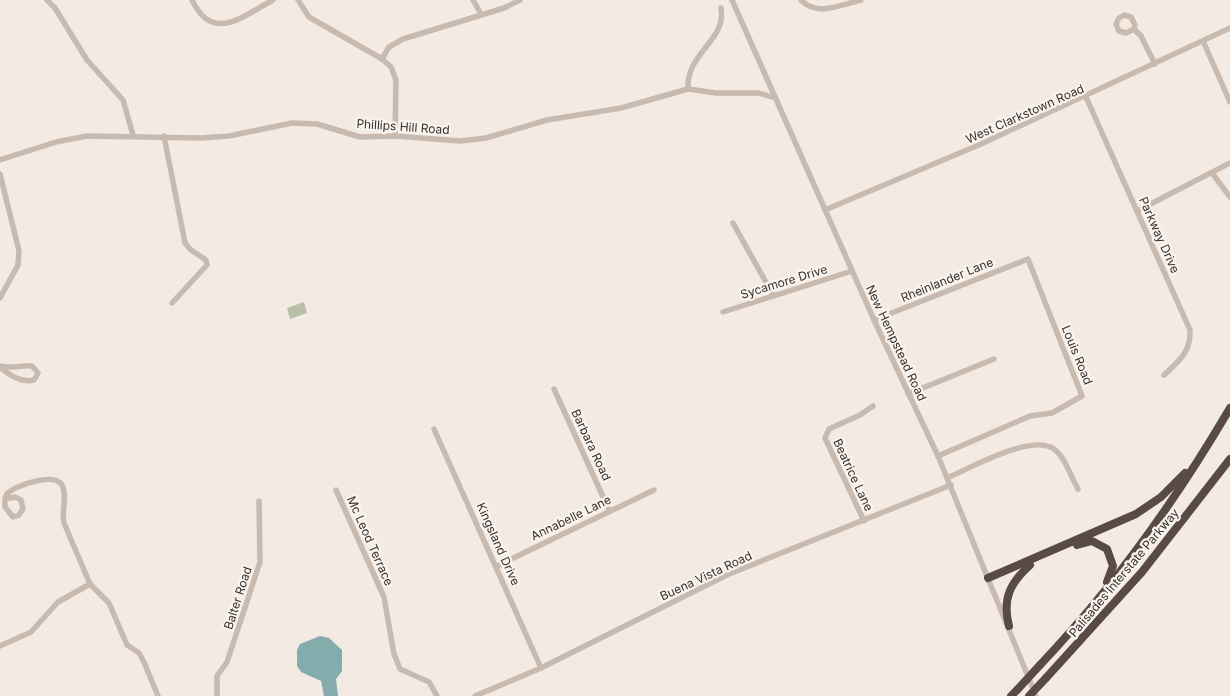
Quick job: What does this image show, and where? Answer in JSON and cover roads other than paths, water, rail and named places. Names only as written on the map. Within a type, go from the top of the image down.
[{"type":"highway","name":"Palisades Interstate Parkway","points":[[1011,696],[1071,632],[1150,532],[1230,408]]},
{"type":"highway","points":[[989,580],[1120,521],[1151,504],[1178,481],[1220,425]]},
{"type":"highway","name":"Palisades Interstate Parkway","points":[[1028,696],[1142,572],[1230,459]]},
{"type":"highway","points":[[989,580],[1089,541],[1102,545],[1111,554],[1114,566],[1111,576],[1071,632]]},
{"type":"highway","points":[[1009,626],[1006,608],[1008,594],[1014,581],[1030,565]]},
{"type":"street","points":[[47,0],[55,8],[87,60],[123,100],[133,135]]},
{"type":"street","points":[[192,0],[204,18],[224,26],[273,0]]},
{"type":"street","points":[[298,0],[309,17],[382,59],[392,67],[396,80],[395,136]]},
{"type":"street","points":[[473,0],[481,14]]},
{"type":"street","points":[[382,59],[389,47],[403,39],[504,8],[520,0]]},
{"type":"street","name":"New Hempstead Road","points":[[732,0],[874,320],[948,478],[1036,696]]},
{"type":"street","points":[[801,0],[807,6],[819,11],[861,0]]},
{"type":"street","points":[[688,89],[691,67],[718,30],[722,17],[721,8]]},
{"type":"street","name":"West Clarkstown Road","points":[[825,210],[939,163],[1086,97],[1230,28]]},
{"type":"street","points":[[1134,29],[1141,36],[1155,64]]},
{"type":"street","points":[[1203,41],[1230,102]]},
{"type":"street","name":"Phillips Hill Road","points":[[0,160],[71,138],[133,135],[200,138],[228,136],[292,123],[317,124],[360,137],[395,136],[460,141],[486,138],[547,120],[621,108],[688,89],[716,94],[759,93],[774,98]]},
{"type":"street","name":"Parkway Drive","points":[[1086,97],[1190,330],[1189,347],[1184,356],[1164,375]]},
{"type":"street","points":[[164,136],[185,243],[190,250],[206,260],[207,265],[172,304]]},
{"type":"street","points":[[1137,210],[1230,163]]},
{"type":"street","points":[[1212,173],[1230,197]]},
{"type":"street","points":[[0,174],[19,251],[18,264],[0,298]]},
{"type":"street","points":[[733,223],[773,295]]},
{"type":"street","name":"Rheinlander Lane","points":[[874,320],[1028,259]]},
{"type":"street","name":"Louis Road","points":[[938,456],[1030,416],[1052,413],[1082,396],[1028,259]]},
{"type":"street","name":"Sycamore Drive","points":[[723,312],[852,271]]},
{"type":"street","points":[[908,394],[994,359]]},
{"type":"street","points":[[24,365],[32,366],[38,373],[34,380],[27,382],[9,375],[0,366],[8,368],[24,365]]},
{"type":"street","name":"Barbara Road","points":[[554,389],[609,510]]},
{"type":"street","name":"Beatrice Lane","points":[[864,521],[825,438],[829,429],[860,415],[873,406]]},
{"type":"street","name":"Kingsland Drive","points":[[434,429],[497,566],[541,668]]},
{"type":"street","points":[[948,478],[1018,448],[1031,445],[1052,448],[1059,454],[1078,489]]},
{"type":"street","points":[[5,499],[8,493],[44,478],[54,478],[61,484],[64,493],[62,514],[64,523],[90,584],[109,603],[127,645],[139,654],[144,662],[158,696]]},
{"type":"street","name":"Buena Vista Road","points":[[474,696],[541,668],[729,574],[950,485]]},
{"type":"street","name":"Mc Leod Terrace","points":[[336,490],[384,597],[394,654],[400,669],[404,673],[423,678],[429,682],[434,687],[437,696]]},
{"type":"street","name":"Annabelle Lane","points":[[497,566],[609,510],[654,490]]},
{"type":"street","name":"Balter Road","points":[[217,696],[215,685],[217,676],[227,662],[260,562],[259,501]]},
{"type":"street","points":[[0,646],[32,632],[58,602],[90,584]]},
{"type":"water","points":[[320,636],[329,638],[342,650],[342,671],[336,679],[338,696],[324,696],[321,681],[301,672],[297,666],[297,650],[300,644]]}]
